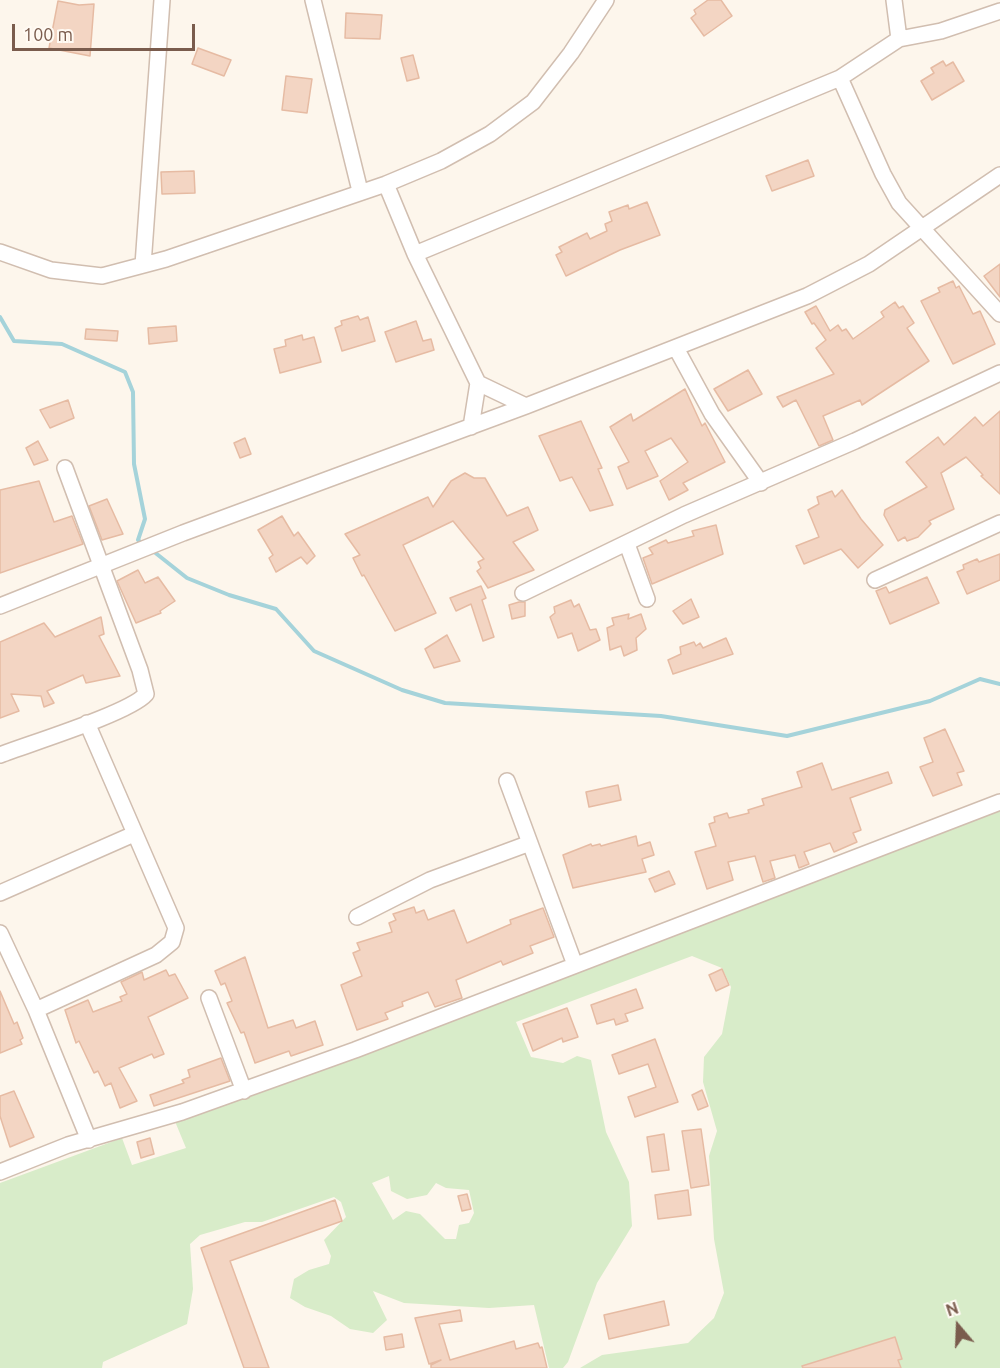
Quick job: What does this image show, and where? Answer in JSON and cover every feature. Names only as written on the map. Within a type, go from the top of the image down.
[{"type":"street","points":[[142,265],[162,0]]},
{"type":"street","points":[[313,0],[360,191]]},
{"type":"street","points":[[0,252],[13,259],[73,274],[102,276],[142,265],[386,184],[441,161],[490,134],[533,102],[571,53],[606,0]]},
{"type":"street","points":[[894,0],[899,39]]},
{"type":"street","points":[[415,254],[840,78],[899,39],[941,31],[1000,11]]},
{"type":"street","points":[[840,78],[883,174],[899,203],[1000,314]]},
{"type":"street","points":[[0,606],[138,551],[676,348],[842,279],[869,264],[1000,175]]},
{"type":"street","points":[[386,184],[415,254],[478,383],[471,427]]},
{"type":"street","points":[[676,348],[712,414],[761,483]]},
{"type":"street","points":[[523,593],[684,515],[761,483],[1000,373]]},
{"type":"street","points":[[478,383],[526,406]]},
{"type":"street","points":[[0,755],[87,723],[125,707],[146,694],[140,670],[65,468]]},
{"type":"street","points":[[875,580],[1000,523]]},
{"type":"street","points":[[627,544],[647,599]]},
{"type":"street","points":[[36,1010],[156,956],[172,942],[176,928],[87,723]]},
{"type":"street","points":[[507,781],[575,965]]},
{"type":"street","points":[[0,1172],[44,1154],[244,1090],[1000,802]]},
{"type":"street","points":[[0,893],[134,834]]},
{"type":"street","points":[[357,917],[430,880],[530,843]]},
{"type":"street","points":[[0,933],[36,1010],[89,1140]]},
{"type":"street","points":[[209,998],[244,1090]]},
{"type":"green space","points":[[1000,809],[1000,1368],[580,1368],[602,1355],[688,1343],[714,1318],[724,1293],[714,1239],[709,1156],[717,1131],[703,1082],[704,1057],[722,1034],[731,987],[722,968],[692,956],[516,1022],[531,1057],[563,1063],[577,1056],[591,1060],[606,1132],[629,1182],[632,1226],[597,1283],[568,1362],[563,1368],[549,1368],[534,1305],[489,1308],[404,1303],[373,1291],[387,1320],[373,1333],[350,1329],[331,1316],[305,1307],[290,1298],[294,1279],[309,1270],[329,1264],[331,1256],[324,1240],[346,1217],[341,1202],[334,1197],[262,1222],[245,1222],[200,1235],[190,1244],[193,1289],[187,1324],[103,1362],[102,1368],[0,1368],[0,1183],[122,1138],[132,1165],[186,1148],[174,1119]],"holes":[[[389,1176],[391,1191],[407,1199],[427,1195],[436,1183],[446,1188],[469,1190],[474,1213],[469,1223],[459,1225],[456,1239],[445,1239],[420,1214],[406,1211],[393,1220],[372,1183]]]},
{"type":"building","points":[[708,0],[721,0],[732,16],[704,36],[691,18],[696,14],[694,10]]},
{"type":"building","points":[[58,1],[79,5],[94,4],[90,56],[49,48]]},
{"type":"building","points":[[346,13],[382,15],[380,39],[345,38]]},
{"type":"building","points":[[198,48],[231,60],[224,76],[192,64]]},
{"type":"building","points":[[413,55],[419,78],[407,81],[401,58]]},
{"type":"building","points":[[943,61],[946,66],[953,62],[964,81],[932,100],[921,81],[934,73],[931,68]]},
{"type":"building","points":[[286,76],[312,79],[307,113],[282,110]]},
{"type":"building","points":[[808,160],[814,176],[772,191],[766,176]]},
{"type":"building","points":[[194,171],[195,193],[162,194],[161,172]]},
{"type":"building","points":[[647,202],[660,235],[620,250],[566,276],[556,255],[562,252],[559,247],[587,233],[590,239],[607,231],[605,224],[612,221],[609,212],[628,205],[629,209]]},
{"type":"building","points":[[1000,264],[1000,297],[984,276]]},
{"type":"building","points":[[953,281],[956,288],[959,286],[973,314],[980,311],[995,344],[953,364],[921,301],[940,292],[938,288]]},
{"type":"building","points":[[895,302],[899,308],[903,306],[914,323],[907,328],[929,361],[862,405],[860,400],[823,416],[833,440],[819,446],[796,400],[783,407],[777,397],[834,374],[816,348],[826,340],[805,312],[816,306],[830,331],[838,325],[842,331],[846,329],[853,339],[884,317],[881,312]]},
{"type":"building","points":[[358,316],[360,320],[368,317],[375,341],[342,351],[335,328],[342,325],[341,321]]},
{"type":"building","points":[[416,321],[423,341],[431,339],[434,350],[396,362],[385,332]]},
{"type":"building","points":[[176,326],[177,341],[149,344],[148,328]]},
{"type":"building","points":[[86,329],[118,331],[117,341],[85,339]]},
{"type":"building","points":[[302,335],[303,340],[314,337],[321,362],[280,373],[274,349],[286,346],[285,340]]},
{"type":"building","points":[[748,370],[762,394],[728,411],[714,389]]},
{"type":"building","points":[[685,389],[702,426],[705,423],[725,462],[683,483],[688,490],[669,500],[660,481],[688,462],[671,438],[645,451],[658,476],[627,489],[618,467],[629,462],[610,427],[631,414],[633,421]]},
{"type":"building","points":[[68,400],[74,418],[50,428],[40,410]]},
{"type":"building","points":[[1000,411],[1000,494],[981,476],[983,475],[966,457],[941,473],[954,509],[929,521],[931,524],[918,537],[907,541],[905,537],[898,541],[884,515],[885,510],[927,487],[906,462],[938,437],[944,445],[975,417],[983,426]]},
{"type":"building","points":[[581,421],[602,468],[598,469],[613,505],[590,511],[572,477],[560,481],[539,436]]},
{"type":"building","points":[[245,438],[251,454],[240,458],[234,443]]},
{"type":"building","points":[[38,441],[48,460],[34,465],[26,448]]},
{"type":"building","points":[[465,473],[474,478],[485,478],[507,516],[528,507],[538,530],[513,542],[534,570],[488,588],[477,571],[481,568],[478,562],[484,559],[453,521],[403,545],[436,613],[395,631],[364,575],[362,576],[353,558],[360,555],[345,534],[428,497],[433,507],[451,481]]},
{"type":"building","points":[[39,481],[54,522],[72,516],[83,544],[0,573],[0,490]]},
{"type":"building","points":[[842,490],[861,519],[883,545],[858,568],[841,549],[804,564],[796,546],[819,537],[808,510],[819,504],[817,497],[832,491],[835,497]]},
{"type":"building","points":[[107,499],[123,534],[102,540],[89,506]]},
{"type":"building","points":[[282,516],[294,536],[298,532],[315,556],[307,564],[301,557],[276,572],[269,558],[273,555],[258,530]]},
{"type":"building","points":[[716,525],[723,554],[652,584],[643,558],[653,554],[649,548],[666,540],[668,543],[694,536],[692,531]]},
{"type":"building","points":[[1000,554],[1000,580],[967,594],[957,572],[964,569],[963,565],[977,559],[979,562]]},
{"type":"building","points":[[138,570],[145,583],[158,577],[175,601],[160,611],[161,613],[136,623],[117,581]]},
{"type":"building","points":[[927,577],[939,603],[890,624],[876,591],[886,587],[889,593]]},
{"type":"building","points":[[481,586],[486,598],[482,600],[494,637],[483,641],[471,604],[456,611],[450,598]]},
{"type":"building","points":[[691,599],[699,617],[683,624],[673,611]]},
{"type":"building","points":[[571,600],[574,607],[579,604],[590,630],[596,629],[600,640],[578,651],[572,633],[558,638],[550,617],[555,613],[554,607]]},
{"type":"building","points":[[525,602],[525,616],[512,619],[509,605]]},
{"type":"building","points":[[629,614],[628,619],[641,614],[646,629],[636,638],[637,650],[624,656],[621,646],[610,650],[607,628],[614,625],[612,618]]},
{"type":"building","points":[[101,617],[104,634],[99,636],[120,676],[86,683],[83,675],[47,691],[54,703],[44,707],[41,696],[11,694],[19,711],[0,718],[0,642],[44,623],[55,637]]},
{"type":"building","points":[[447,635],[460,661],[434,668],[425,649]]},
{"type":"building","points":[[726,638],[733,654],[673,674],[668,660],[681,654],[680,647],[694,642],[696,646],[700,643],[703,648]]},
{"type":"building","points":[[945,729],[964,771],[957,773],[962,785],[933,796],[920,767],[933,762],[924,738]]},
{"type":"building","points":[[822,763],[832,790],[888,772],[892,783],[850,798],[861,830],[853,833],[857,842],[834,852],[830,843],[804,852],[809,864],[799,868],[795,855],[770,861],[775,878],[763,882],[755,856],[728,862],[733,880],[707,889],[695,852],[716,846],[709,824],[715,822],[714,817],[727,813],[729,818],[749,813],[748,810],[764,805],[762,799],[802,787],[797,772]]},
{"type":"building","points":[[618,785],[621,800],[589,807],[586,792]]},
{"type":"building","points":[[636,836],[638,846],[650,842],[654,855],[642,859],[646,872],[573,888],[563,855],[591,844],[601,846]]},
{"type":"building","points":[[669,871],[675,884],[655,892],[649,879]]},
{"type":"building","points":[[414,907],[416,913],[424,910],[428,920],[454,910],[467,943],[511,924],[510,920],[543,908],[554,937],[530,946],[533,953],[503,965],[501,961],[456,980],[462,998],[435,1007],[428,992],[402,1002],[403,1006],[385,1013],[388,1019],[357,1030],[341,985],[362,976],[353,953],[360,950],[357,943],[392,932],[389,923],[396,920],[393,914]]},
{"type":"building","points":[[245,957],[268,1028],[293,1020],[296,1028],[315,1021],[323,1045],[291,1056],[289,1051],[255,1063],[244,1032],[241,1033],[227,1003],[232,1001],[225,983],[221,985],[215,971]]},
{"type":"building","points":[[722,969],[729,985],[716,991],[709,975]]},
{"type":"building","points":[[166,970],[169,976],[175,974],[188,998],[148,1017],[164,1054],[154,1058],[152,1054],[119,1068],[137,1101],[120,1108],[111,1083],[105,1086],[98,1071],[94,1073],[79,1041],[76,1043],[65,1010],[88,1000],[93,1012],[122,1001],[120,997],[127,994],[121,982],[142,972],[144,980]]},
{"type":"building","points":[[636,989],[643,1008],[625,1014],[628,1021],[616,1025],[614,1019],[597,1024],[591,1005]]},
{"type":"building","points":[[0,991],[14,1024],[17,1022],[23,1038],[20,1040],[22,1044],[0,1053]]},
{"type":"building","points":[[567,1008],[578,1037],[563,1042],[562,1038],[533,1051],[523,1024]]},
{"type":"building","points":[[655,1039],[678,1102],[635,1117],[628,1097],[656,1087],[648,1064],[619,1074],[612,1055]]},
{"type":"building","points":[[221,1058],[230,1081],[154,1106],[150,1095],[184,1083],[182,1080],[190,1077],[188,1070]]},
{"type":"building","points":[[702,1090],[708,1106],[698,1110],[692,1095]]},
{"type":"building","points":[[14,1091],[34,1137],[10,1147],[0,1116],[0,1096]]},
{"type":"building","points":[[701,1129],[709,1185],[691,1188],[682,1131]]},
{"type":"building","points":[[664,1134],[669,1170],[652,1172],[647,1137]]},
{"type":"building","points":[[150,1138],[154,1154],[141,1158],[137,1142]]},
{"type":"building","points":[[688,1190],[691,1215],[658,1219],[655,1195]]},
{"type":"building","points":[[467,1194],[471,1209],[462,1211],[458,1196]]},
{"type":"building","points":[[335,1200],[342,1221],[230,1261],[269,1368],[244,1368],[201,1248]]},
{"type":"building","points":[[664,1301],[669,1325],[609,1339],[604,1315]]},
{"type":"building","points":[[460,1310],[462,1321],[439,1324],[450,1360],[514,1341],[516,1349],[538,1343],[540,1348],[542,1347],[547,1368],[431,1368],[431,1365],[441,1360],[429,1364],[415,1318]]},
{"type":"building","points":[[402,1334],[404,1347],[386,1350],[384,1337]]},
{"type":"building","points":[[895,1337],[902,1359],[898,1360],[901,1368],[803,1368],[802,1366]]},
{"type":"waterway","points":[[0,317],[14,341],[62,344],[125,372],[133,392],[134,464],[145,519],[138,540],[144,545]]},
{"type":"waterway","points":[[153,551],[187,578],[229,595],[276,609],[314,651],[402,690],[445,703],[661,716],[787,736],[930,701],[980,679],[1000,684]]}]
